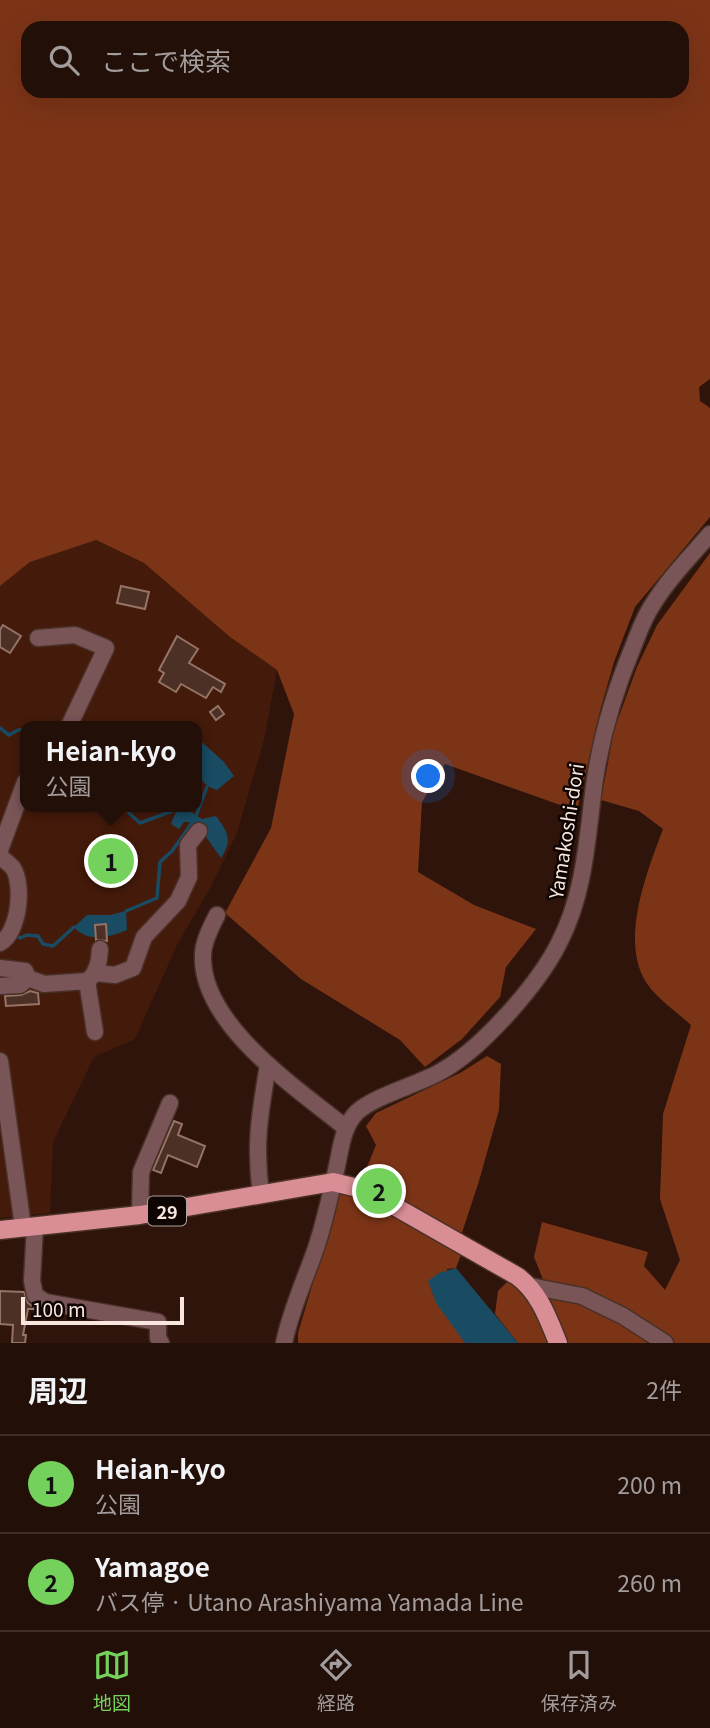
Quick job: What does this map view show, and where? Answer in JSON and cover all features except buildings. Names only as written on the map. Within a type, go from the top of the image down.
[{"type":"main road","name":"29","points":[[0,1230],[139,1215],[333,1182],[366,1190],[530,1286]]},
{"type":"main road","points":[[530,1286],[558,1343]]},
{"type":"street","name":"Yamakoshi-dori","points":[[346,1128],[366,1106],[438,1074],[478,1046],[544,969],[570,921],[580,892],[600,749],[618,685],[651,606],[668,581],[710,534]]},
{"type":"street","points":[[38,638],[75,635],[106,648],[71,721]]},
{"type":"street","points":[[0,850],[20,796]]},
{"type":"street","points":[[28,978],[44,984],[115,975],[133,968],[144,937],[178,901],[189,877],[188,845],[199,831]]},
{"type":"street","points":[[0,856],[13,869],[18,884],[18,909],[6,936]]},
{"type":"street","points":[[217,915],[202,954],[206,979],[218,1009],[237,1034],[268,1065],[346,1128],[317,1246],[295,1301],[284,1343]]},
{"type":"street","points":[[95,1032],[91,977],[100,949]]},
{"type":"street","points":[[0,968],[26,971],[28,978]]},
{"type":"street","points":[[0,986],[20,985],[28,978]]},
{"type":"street","points":[[0,1061],[1,1079],[29,1226],[35,1295],[44,1302],[158,1322],[158,1338],[161,1343]]},
{"type":"street","points":[[261,1194],[257,1162],[258,1125],[268,1065]]},
{"type":"street","points":[[139,1215],[141,1172],[170,1104]]},
{"type":"street","points":[[530,1286],[582,1296],[622,1316],[665,1343]]},
{"type":"shaded area","points":[[0,0],[710,0],[710,379],[699,387],[700,401],[710,408],[710,517],[635,607],[614,662],[600,711],[577,811],[445,764],[422,802],[418,872],[474,905],[536,929],[506,967],[500,997],[462,1039],[425,1067],[400,1040],[301,979],[225,913],[271,828],[294,714],[277,670],[230,637],[144,563],[96,540],[30,562],[0,586]]},
{"type":"shaded area","points":[[95,540],[144,563],[230,637],[277,670],[264,740],[237,833],[209,890],[177,945],[135,1039],[94,1057],[53,1142],[50,1213],[0,1218],[0,586],[30,562]]},
{"type":"shaded area","points":[[710,553],[710,1343],[674,1343],[624,1312],[544,1282],[534,1257],[542,1222],[648,1252],[644,1266],[665,1290],[680,1260],[660,1199],[663,1114],[691,1025],[651,989],[641,972],[636,953],[635,932],[643,888],[663,829],[639,811],[601,800],[614,730],[637,667],[657,625]]},
{"type":"shaded area","points":[[487,1056],[501,1064],[499,1110],[456,1251],[461,1255],[456,1268],[447,1269],[461,1336],[465,1343],[298,1343],[298,1333],[340,1191],[356,1194],[376,1145],[366,1126],[376,1113],[460,1073]]},
{"type":"shaded area","points":[[509,1280],[539,1309],[552,1343],[518,1343],[495,1314],[498,1291]]},
{"type":"shaded area","points":[[545,1295],[581,1301],[621,1321],[655,1343],[566,1343]]},
{"type":"water","points":[[202,743],[224,762],[234,776],[217,790],[204,782]]},
{"type":"water","points":[[176,812],[192,812],[202,819],[216,816],[228,836],[221,858],[200,823],[184,822],[179,829],[171,824]]},
{"type":"water","points":[[126,911],[127,930],[113,935],[92,937],[74,927],[87,915],[110,915]]},
{"type":"water","points":[[456,1268],[518,1343],[465,1343],[436,1303],[428,1281],[439,1273]]},
{"type":"waterway","points":[[0,728],[9,735],[20,730]]},
{"type":"waterway","points":[[202,800],[207,787]]},
{"type":"waterway","points":[[129,812],[140,823],[170,812]]},
{"type":"waterway","points":[[196,816],[198,812]]},
{"type":"waterway","points":[[126,911],[157,898],[160,862],[172,851],[192,823]]},
{"type":"waterway","points":[[15,935],[20,938],[27,935],[38,936],[43,944],[53,946],[74,927]]},
{"type":"place","name":"Heian-kyo","points":[[111,861]]},
{"type":"place","name":"Yamagoe","points":[[379,1191]]}]
